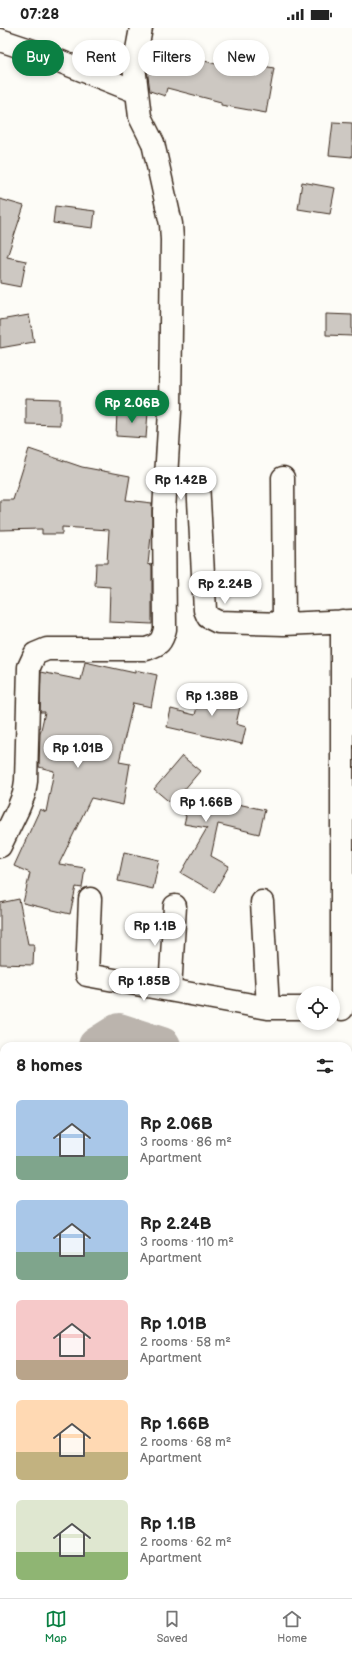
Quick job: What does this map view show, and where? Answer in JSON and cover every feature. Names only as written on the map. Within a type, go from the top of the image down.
[{"type":"street","points":[[0,846],[24,794],[26,781],[29,667],[35,654],[47,649],[146,649],[156,646],[162,639],[165,628],[164,511],[170,411],[172,240],[171,224],[153,143],[140,117],[134,66],[141,28]]},
{"type":"street","points":[[0,40],[39,53],[137,92]]},
{"type":"street","points":[[283,478],[284,624]]},
{"type":"street","points":[[198,482],[205,610],[208,617],[218,622],[284,624],[347,621],[342,1009]]},
{"type":"street","points":[[90,899],[87,975],[268,1008],[296,1008]]},
{"type":"street","points":[[262,902],[268,1008]]},
{"type":"street","points":[[170,990],[175,906]]},
{"type":"building","points":[[205,61],[213,63],[213,76],[269,76],[269,67],[274,68],[266,113],[221,105],[221,102],[167,88],[165,96],[150,91],[148,76],[205,76]]},
{"type":"building","points":[[333,122],[352,123],[352,157],[329,155]]},
{"type":"building","points":[[302,182],[335,188],[330,214],[298,209]]},
{"type":"building","points":[[0,199],[24,206],[7,257],[26,261],[21,287],[0,283]]},
{"type":"building","points":[[55,206],[95,211],[93,228],[53,223]]},
{"type":"building","points":[[326,314],[352,315],[352,336],[326,335]]},
{"type":"building","points":[[29,315],[34,342],[0,348],[0,320]]},
{"type":"building","points":[[26,398],[60,399],[60,425],[26,424]]},
{"type":"building","points":[[117,410],[148,412],[146,438],[116,436]]},
{"type":"building","points":[[29,449],[82,467],[130,476],[126,500],[152,503],[152,527],[148,564],[152,565],[152,624],[109,622],[110,587],[95,586],[96,563],[107,563],[109,530],[62,527],[62,534],[42,534],[42,529],[0,530],[0,500],[13,500]]},
{"type":"building","points":[[85,662],[135,673],[135,670],[157,675],[151,707],[133,703],[119,762],[130,764],[123,805],[91,798],[59,864],[85,868],[82,888],[76,887],[70,914],[23,903],[30,873],[14,866],[40,809],[46,812],[54,771],[39,767],[40,734],[45,712],[40,712],[41,672],[81,680]]},
{"type":"building","points":[[202,688],[242,698],[236,724],[246,727],[242,744],[167,727],[171,709],[195,715]]},
{"type":"building","points":[[182,756],[200,771],[178,797],[228,807],[229,802],[265,810],[259,834],[218,824],[211,856],[229,866],[214,892],[181,873],[207,828],[184,824],[186,816],[154,789]]},
{"type":"building","points":[[124,852],[159,860],[153,889],[118,881]]},
{"type":"building","points":[[19,899],[28,944],[34,944],[33,965],[0,964],[0,903]]},
{"type":"waterway","points":[[103,1042],[119,1032],[150,1042]]}]
